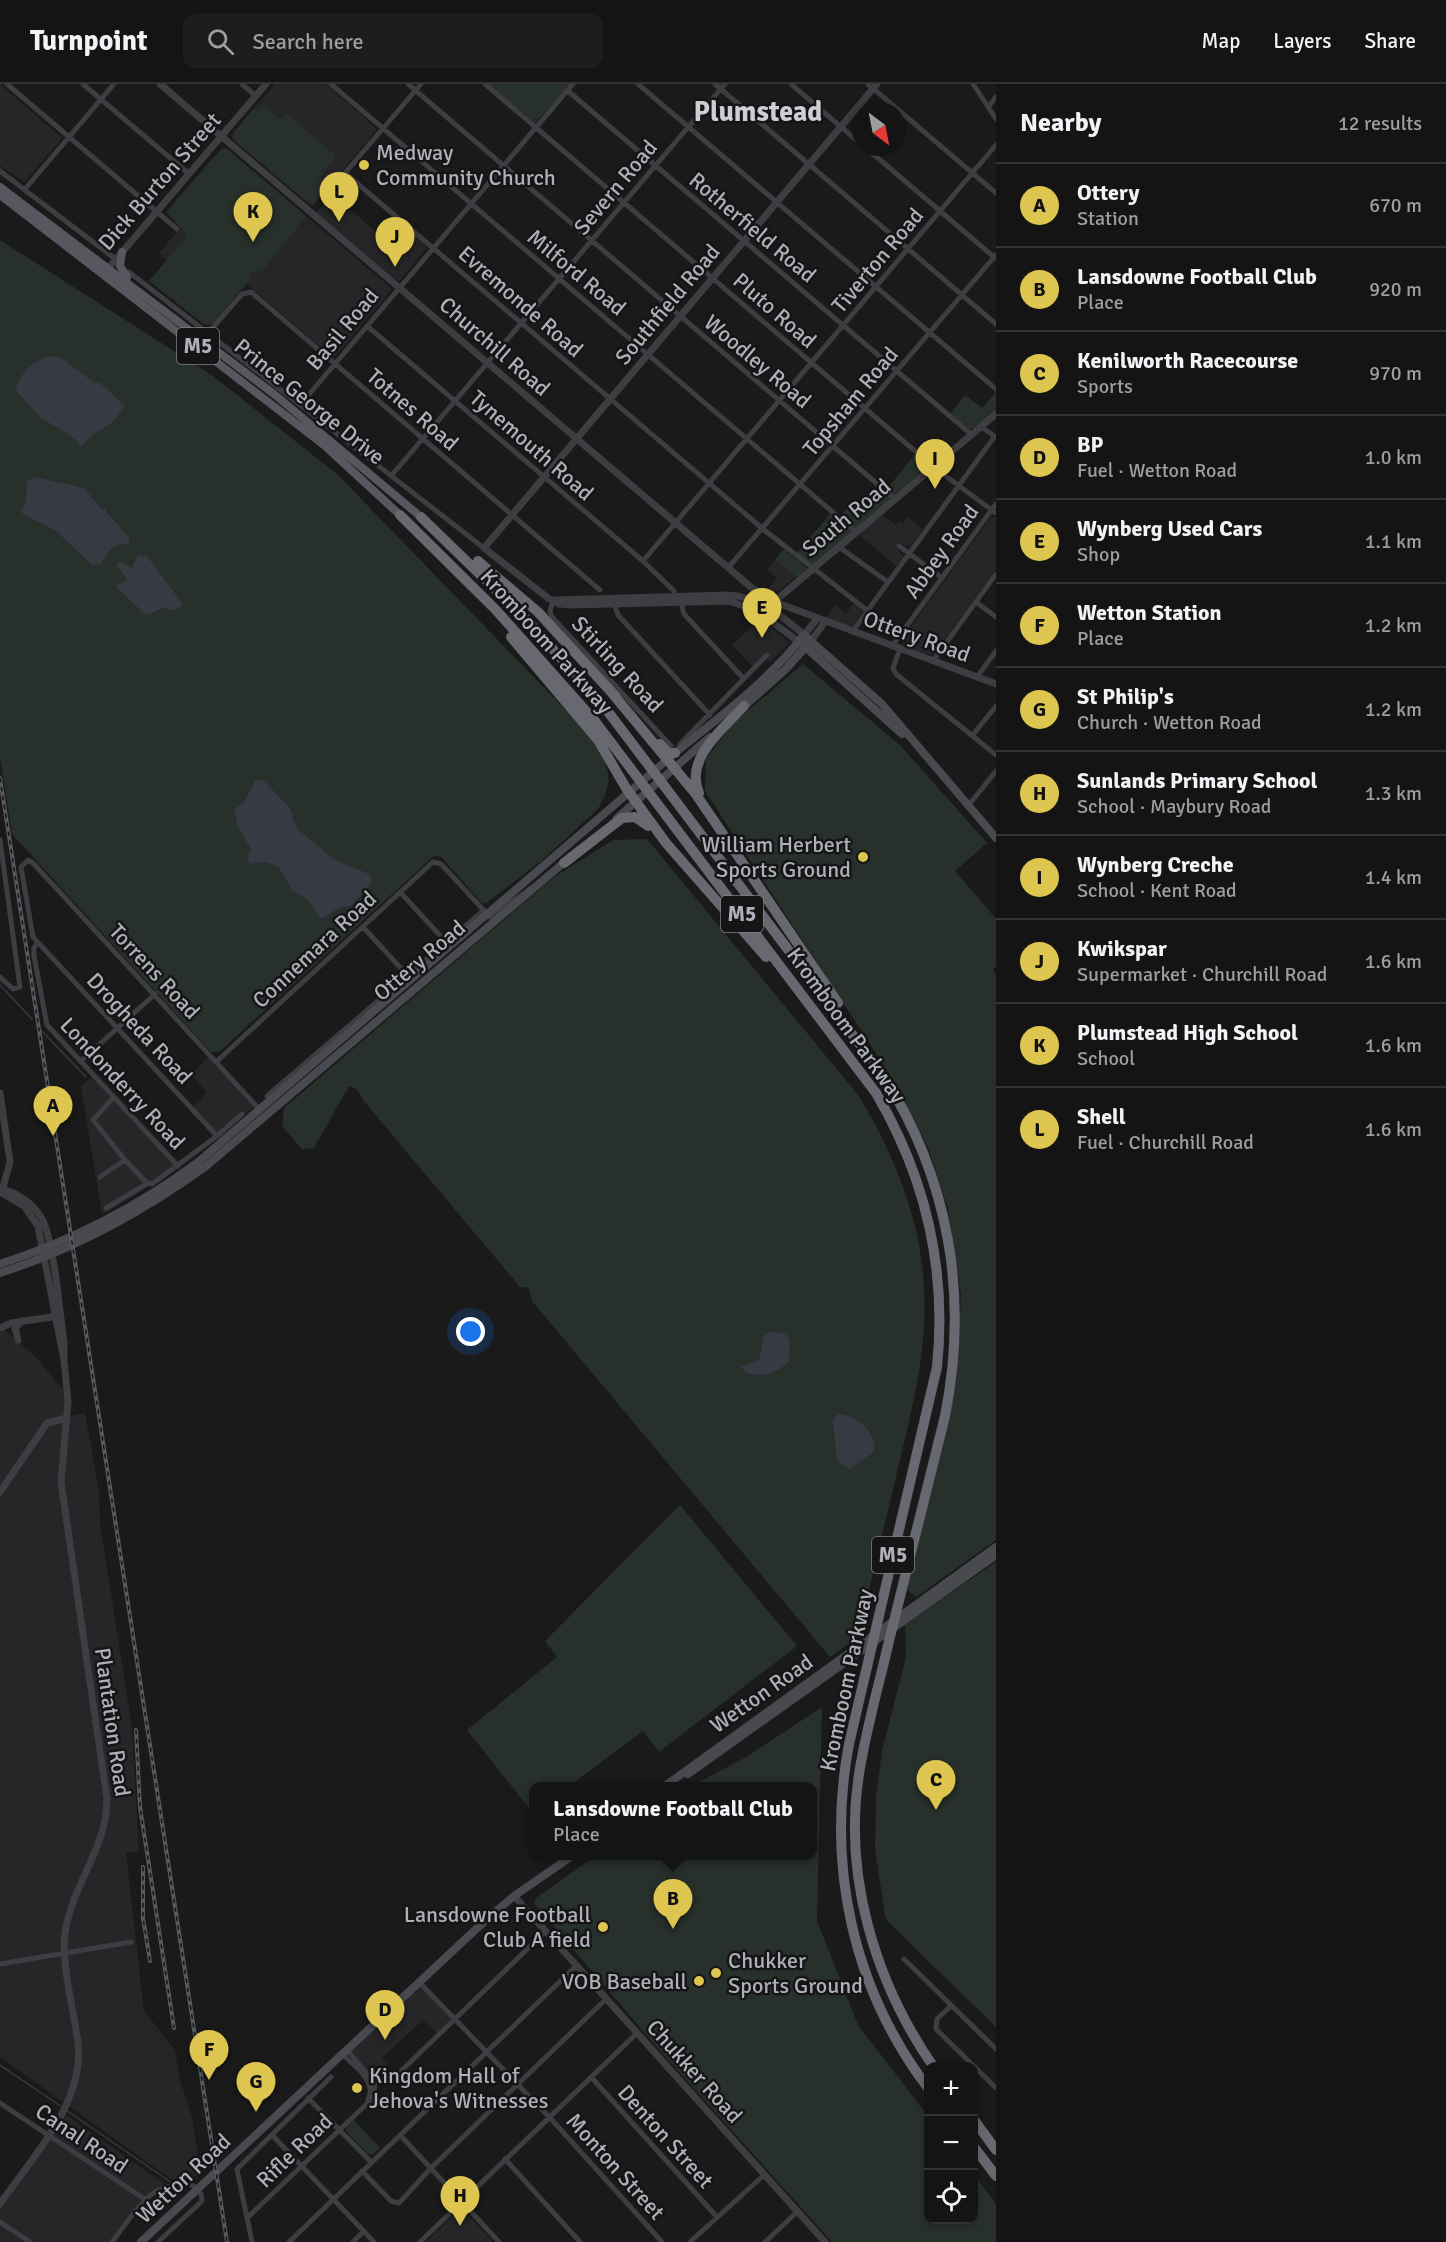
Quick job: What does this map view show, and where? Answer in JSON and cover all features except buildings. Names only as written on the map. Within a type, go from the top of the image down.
[{"type":"highway","name":"Kromboom Parkway","points":[[399,515],[526,643],[635,771],[876,1093],[901,1139],[924,1202],[938,1276],[940,1325],[935,1385],[855,1716],[843,1773],[840,1812],[843,1878],[849,1916],[859,1955],[885,2018],[924,2081]]},
{"type":"highway","points":[[399,515],[508,633],[575,712],[606,751],[633,797],[666,843]]},
{"type":"highway","name":"Kromboom Parkway","points":[[421,517],[532,625],[593,694],[647,761],[876,1065],[915,1130],[930,1167],[948,1230],[956,1304],[950,1388],[869,1720],[859,1776],[856,1814],[859,1880],[875,1953],[900,2013],[930,2062]]},
{"type":"highway","points":[[421,517],[430,521],[538,612],[612,693],[673,751],[674,770],[708,811],[870,1049],[876,1065]]},
{"type":"highway","points":[[708,811],[696,787],[696,767],[715,739],[744,706]]},
{"type":"highway","points":[[564,863],[628,816],[642,820],[666,843],[829,1030]]},
{"type":"highway","points":[[978,2125],[996,2150]]},
{"type":"highway","points":[[978,2152],[996,2176]]},
{"type":"main road","name":"Prince George Drive","points":[[0,187],[125,275],[152,300],[330,438],[421,517]]},
{"type":"main road","name":"Prince George Drive","points":[[0,195],[112,266],[324,445],[399,515]]},
{"type":"main road","points":[[112,266],[122,252]]},
{"type":"main road","points":[[805,641],[919,749],[996,838]]},
{"type":"main road","name":"Ottery Road","points":[[262,1112],[486,913],[633,797],[674,770],[785,670],[805,641]]},
{"type":"main road","name":"Ottery Road","points":[[0,1273],[79,1238],[166,1185],[262,1112],[564,863],[633,797],[673,751],[737,704],[805,641]]},
{"type":"main road","name":"Ottery Road","points":[[0,1264],[41,1254]]},
{"type":"main road","name":"Wetton Road","points":[[921,1605],[996,1547]]},
{"type":"main road","name":"Wetton Road","points":[[673,1782],[921,1605],[996,1555]]},
{"type":"main road","name":"Wetton Road","points":[[141,2242],[514,1896],[566,1860]]},
{"type":"street","points":[[7,84],[177,229]]},
{"type":"street","points":[[83,84],[189,174]]},
{"type":"street","points":[[25,189],[114,84]]},
{"type":"street","name":"Churchill Road","points":[[160,84],[752,588],[775,601],[817,619]]},
{"type":"street","points":[[242,84],[256,96]]},
{"type":"street","name":"Dick Burton Street","points":[[122,252],[266,84]]},
{"type":"street","name":"Milford Road","points":[[331,84],[856,532]]},
{"type":"street","name":"Woodley Road","points":[[408,84],[896,499]]},
{"type":"street","points":[[383,128],[421,84]]},
{"type":"street","name":"Pluto Road","points":[[485,84],[934,467],[994,511]]},
{"type":"street","name":"Basil Road","points":[[300,405],[573,84]]},
{"type":"street","points":[[638,84],[996,389]]},
{"type":"street","points":[[715,84],[723,86],[809,165],[996,324]]},
{"type":"street","points":[[791,84],[852,136]]},
{"type":"street","points":[[973,84],[996,119]]},
{"type":"street","name":"Severn Road","points":[[391,476],[723,86]]},
{"type":"street","points":[[873,86],[996,193]]},
{"type":"street","name":"Southfield Road","points":[[484,548],[841,127],[873,86]]},
{"type":"street","name":"Rotherfield Road","points":[[568,91],[972,435]]},
{"type":"street","points":[[988,107],[996,98]]},
{"type":"street","name":"Evremonde Road","points":[[383,128],[345,173],[812,570],[868,611]]},
{"type":"street","name":"Tiverton Road","points":[[643,561],[996,145]]},
{"type":"street","points":[[876,156],[995,257]]},
{"type":"street","points":[[0,171],[101,250],[112,266]]},
{"type":"street","name":"Topsham Road","points":[[728,568],[995,257]]},
{"type":"street","points":[[129,272],[553,601],[562,604],[720,601],[745,605],[768,616],[805,641]]},
{"type":"street","name":"Totnes Road","points":[[208,333],[242,294],[250,292],[600,590]]},
{"type":"street","name":"Tynemouth Road","points":[[367,326],[643,561],[674,591]]},
{"type":"street","name":"South Road","points":[[775,601],[996,414]]},
{"type":"street","points":[[852,632],[995,437],[981,427]]},
{"type":"street","name":"Abbey Road","points":[[892,646],[994,511],[996,504]]},
{"type":"street","points":[[899,546],[942,578]]},
{"type":"street","points":[[839,547],[888,582]]},
{"type":"street","points":[[933,661],[996,574]]},
{"type":"street","points":[[553,601],[733,595],[766,606],[805,641]]},
{"type":"street","name":"Stirling Road","points":[[553,601],[550,610],[552,617],[673,751]]},
{"type":"street","points":[[681,602],[684,614],[744,679]]},
{"type":"street","points":[[976,602],[996,617]]},
{"type":"street","points":[[614,604],[618,615],[710,715]]},
{"type":"street","name":"Ottery Road","points":[[805,641],[817,619],[996,684]]},
{"type":"street","name":"Ottery Road","points":[[805,641],[825,622]]},
{"type":"street","points":[[900,650],[893,668],[896,674],[996,755]]},
{"type":"street","points":[[977,677],[996,651]]},
{"type":"street","points":[[673,751],[767,655]]},
{"type":"street","points":[[972,736],[996,706]]},
{"type":"street","points":[[968,806],[996,771]]},
{"type":"street","points":[[0,842],[20,987],[13,989],[0,976]]},
{"type":"street","name":"Torrens Road","points":[[38,943],[31,932],[21,867],[28,860],[155,994],[262,1112]]},
{"type":"street","name":"Connemara Road","points":[[216,1062],[400,892],[436,862],[441,864],[486,913]]},
{"type":"street","points":[[267,1096],[478,915],[486,913],[492,917],[530,887],[536,886]]},
{"type":"street","points":[[400,892],[446,942]]},
{"type":"street","points":[[363,927],[408,976]]},
{"type":"street","name":"Londonderry Road","points":[[38,943],[34,948],[34,956],[45,1021],[178,1166]]},
{"type":"street","name":"Drogheda Road","points":[[38,943],[217,1136]]},
{"type":"street","points":[[81,1061],[155,994]]},
{"type":"street","points":[[0,1093],[10,1156],[2,1187]]},
{"type":"street","points":[[114,1097],[93,1121],[125,1160],[148,1183]]},
{"type":"street","points":[[106,1208],[148,1183],[152,1184],[217,1136],[242,1114]]},
{"type":"street","points":[[100,1177],[125,1160]]},
{"type":"street","name":"Plantation Road","points":[[0,2204],[68,2103],[78,2070],[78,2045],[65,1933],[70,1912],[100,1845],[107,1820],[99,1735],[61,1482],[68,1392],[48,1235],[43,1221],[24,1198],[2,1187]]},
{"type":"street","points":[[0,1328],[22,1321],[57,1316]]},
{"type":"street","points":[[18,1340],[15,1328],[22,1321]]},
{"type":"street","points":[[0,1492],[47,1423],[67,1418]]},
{"type":"street","name":"Chukker Road","points":[[514,1896],[825,2242]]},
{"type":"street","points":[[399,2072],[545,1932]]},
{"type":"street","points":[[0,1964],[131,1942]]},
{"type":"street","points":[[904,1959],[996,2049]]},
{"type":"street","points":[[289,2242],[576,1966]]},
{"type":"street","name":"Monton Street","points":[[420,1983],[549,2118],[662,2242]]},
{"type":"street","points":[[362,2171],[396,2204],[606,1999]]},
{"type":"street","points":[[951,2006],[937,2019],[936,2029],[996,2088]]},
{"type":"street","points":[[420,2242],[636,2033]]},
{"type":"street","name":"Rifle Road","points":[[247,2218],[373,2098],[375,2083],[346,2053]]},
{"type":"street","points":[[252,2242],[237,2169],[331,2077]]},
{"type":"street","name":"Denton Street","points":[[591,2077],[717,2217]]},
{"type":"street","points":[[308,2098],[371,2162]]},
{"type":"street","name":"Canal Road","points":[[0,2103],[146,2200]]},
{"type":"street","points":[[272,2135],[374,2242]]},
{"type":"street","points":[[400,2135],[499,2242]]},
{"type":"street","points":[[505,2159],[580,2242]]},
{"type":"street","points":[[690,2242],[764,2175]]},
{"type":"street","points":[[112,2242],[146,2200],[156,2192],[186,2183],[193,2184],[201,2193],[201,2203],[160,2242]]},
{"type":"street","points":[[765,2242],[797,2212]]},
{"type":"street","points":[[0,2222],[30,2242]]},
{"type":"street","points":[[353,2242],[364,2231]]},
{"type":"shaded area","points":[[0,84],[61,137],[24,182],[0,166]]},
{"type":"shaded area","points":[[275,84],[326,84],[377,129],[314,205],[310,205],[232,139],[231,135]]},
{"type":"shaded area","points":[[488,84],[571,84],[535,123]]},
{"type":"shaded area","points":[[264,105],[280,119],[286,113],[336,156],[319,179],[328,187],[313,204],[236,142],[234,132],[254,108],[258,112]]},
{"type":"shaded area","points":[[226,148],[391,288],[391,291],[335,356],[332,357],[247,284],[212,324],[205,325],[149,281],[167,261],[159,253],[180,228],[166,212],[221,149]]},
{"type":"shaded area","points":[[226,148],[306,216],[263,270],[249,274],[249,280],[212,324],[205,325],[149,281],[188,235],[166,212],[221,149]]},
{"type":"shaded area","points":[[332,194],[397,250],[412,233],[425,244],[426,248],[399,282],[316,213]]},
{"type":"shaded area","points":[[0,240],[213,376],[337,474],[587,732],[600,751],[607,769],[607,787],[598,809],[540,862],[486,903],[482,903],[441,857],[434,856],[219,1052],[211,1052],[12,834],[0,758]]},
{"type":"shaded area","points":[[52,356],[61,358],[95,383],[100,383],[125,406],[114,421],[91,436],[81,447],[69,435],[40,417],[15,388],[29,367]]},
{"type":"shaded area","points":[[996,392],[996,410],[974,428],[969,429],[950,414],[965,395],[982,408]]},
{"type":"shaded area","points":[[915,454],[927,464],[927,468],[894,495],[887,489]]},
{"type":"shaded area","points":[[36,477],[84,488],[102,510],[106,508],[107,514],[130,539],[129,544],[115,546],[101,564],[92,565],[55,530],[21,511],[26,502],[27,481]]},
{"type":"shaded area","points":[[877,486],[891,500],[855,529],[840,515]]},
{"type":"shaded area","points":[[831,513],[852,532],[811,567],[796,554]]},
{"type":"shaded area","points":[[882,515],[896,525],[900,521],[903,523],[908,517],[923,529],[910,547],[901,544],[898,549],[903,557],[896,566],[858,534]]},
{"type":"shaded area","points":[[991,517],[996,517],[996,569],[934,654],[930,655],[903,645],[902,639]]},
{"type":"shaded area","points":[[784,549],[808,569],[797,578],[775,560]]},
{"type":"shaded area","points":[[138,555],[147,556],[182,603],[181,607],[171,611],[164,607],[145,614],[118,589],[117,585],[127,579],[117,565],[120,561],[132,568]]},
{"type":"shaded area","points":[[775,560],[795,577],[779,591],[769,591],[767,590],[777,578],[767,570]]},
{"type":"shaded area","points":[[854,603],[864,610],[851,627],[826,618],[835,605],[846,614]]},
{"type":"shaded area","points":[[761,618],[789,643],[770,662],[764,656],[753,667],[732,645]]},
{"type":"shaded area","name":"William Herbert Sports Ground","points":[[803,664],[900,745],[987,843],[955,871],[996,919],[996,966],[993,970],[996,974],[996,1540],[916,1597],[907,1590],[956,1382],[961,1295],[948,1209],[929,1150],[896,1084],[705,791],[706,759],[732,724]]},
{"type":"shaded area","points":[[262,779],[290,808],[296,827],[303,834],[335,860],[369,874],[370,884],[351,906],[341,907],[321,919],[309,901],[292,890],[278,866],[265,862],[250,864],[247,860],[251,849],[238,827],[234,810],[244,802],[255,781]]},
{"type":"shaded area","points":[[647,839],[859,1096],[894,1164],[918,1237],[925,1311],[921,1357],[913,1401],[858,1637],[830,1657],[532,1301],[529,1288],[520,1287],[363,1100],[357,1089],[349,1086],[314,1148],[302,1149],[282,1126],[284,1108],[554,877],[613,840]]},
{"type":"shaded area","points":[[210,1056],[256,1105],[217,1136],[191,1108],[207,1093],[191,1074]]},
{"type":"shaded area","points":[[94,1075],[178,1166],[174,1171],[102,1215],[81,1086]]},
{"type":"shaded area","points":[[0,1325],[40,1361],[55,1381],[68,1392],[67,1417],[85,1413],[99,1491],[100,1523],[132,1728],[139,1851],[126,1853],[144,2011],[175,2050],[180,2080],[192,2117],[201,2175],[175,2182],[0,2057]]},
{"type":"shaded area","points":[[771,1331],[785,1334],[790,1339],[789,1361],[780,1369],[769,1373],[758,1375],[746,1373],[741,1367],[759,1360],[764,1336]]},
{"type":"shaded area","points":[[838,1414],[859,1422],[873,1439],[873,1453],[849,1469],[837,1460],[833,1421]]},
{"type":"shaded area","points":[[680,1505],[797,1646],[659,1752],[643,1731],[574,1782],[529,1782],[529,1808],[467,1730],[557,1657],[545,1641]]},
{"type":"shaded area","points":[[996,1562],[996,2027],[887,1921],[875,1848],[876,1797],[882,1751],[906,1657],[905,1624]]},
{"type":"shaded area","name":"Chukker Sports Ground","points":[[822,1707],[817,1921],[858,2025],[924,2111],[924,2224],[978,2224],[978,2180],[996,2204],[996,2242],[832,2242],[648,2037],[534,1903],[536,1898],[589,1860],[817,1860],[817,1782],[699,1782],[746,1757]]},
{"type":"shaded area","points":[[420,1983],[454,2019],[438,2034],[423,2020],[382,2058],[387,2064],[373,2079],[348,2051]]},
{"type":"shaded area","points":[[62,2112],[170,2188],[151,2194],[111,2242],[0,2242],[0,2204]]},
{"type":"shaded area","points":[[354,2120],[380,2148],[373,2154],[368,2154],[346,2131]]},
{"type":"shaded area","points":[[459,2210],[464,2210],[493,2242],[426,2242]]},
{"type":"waterway","points":[[0,985],[32,1019]]},
{"type":"waterway","points":[[40,1029],[86,1077]]},
{"type":"waterway","points":[[0,2065],[62,2107]]},
{"type":"waterway","points":[[66,2110],[172,2183]]},
{"type":"railway","points":[[0,778],[227,2242]]},
{"type":"railway","points":[[136,1730],[140,1807],[174,2028]]},
{"type":"railway","points":[[143,1867],[143,1918],[150,1961]]},
{"type":"place","name":"Medway Community Church","points":[[364,165]]},
{"type":"place","name":"Shell","points":[[339,222]]},
{"type":"place","name":"Plumstead High School","points":[[253,242]]},
{"type":"place","name":"Kwikspar","points":[[395,267]]},
{"type":"place","name":"Wynberg Creche","points":[[935,489]]},
{"type":"place","name":"Wynberg Used Cars","points":[[762,638]]},
{"type":"place","name":"William Herbert Sports Ground","points":[[863,857]]},
{"type":"place","name":"Ottery","points":[[53,1136]]},
{"type":"place","name":"Kenilworth Racecourse","points":[[936,1810]]},
{"type":"place","name":"Lansdowne Football Club A field","points":[[603,1927]]},
{"type":"place","name":"Lansdowne Football Club","points":[[673,1929]]},
{"type":"place","name":"Chukker Sports Ground","points":[[716,1973]]},
{"type":"place","name":"VOB Baseball","points":[[699,1981]]},
{"type":"place","name":"BP","points":[[385,2040]]},
{"type":"place","name":"Wetton Station","points":[[209,2080]]},
{"type":"place","name":"Kingdom Hall of Jehova's Witnesses","points":[[357,2088]]},
{"type":"place","name":"St Philip's","points":[[256,2112]]},
{"type":"place","name":"Sunlands Primary School","points":[[460,2226]]},
{"type":"district","name":"Plumstead","points":[[758,111]]}]
